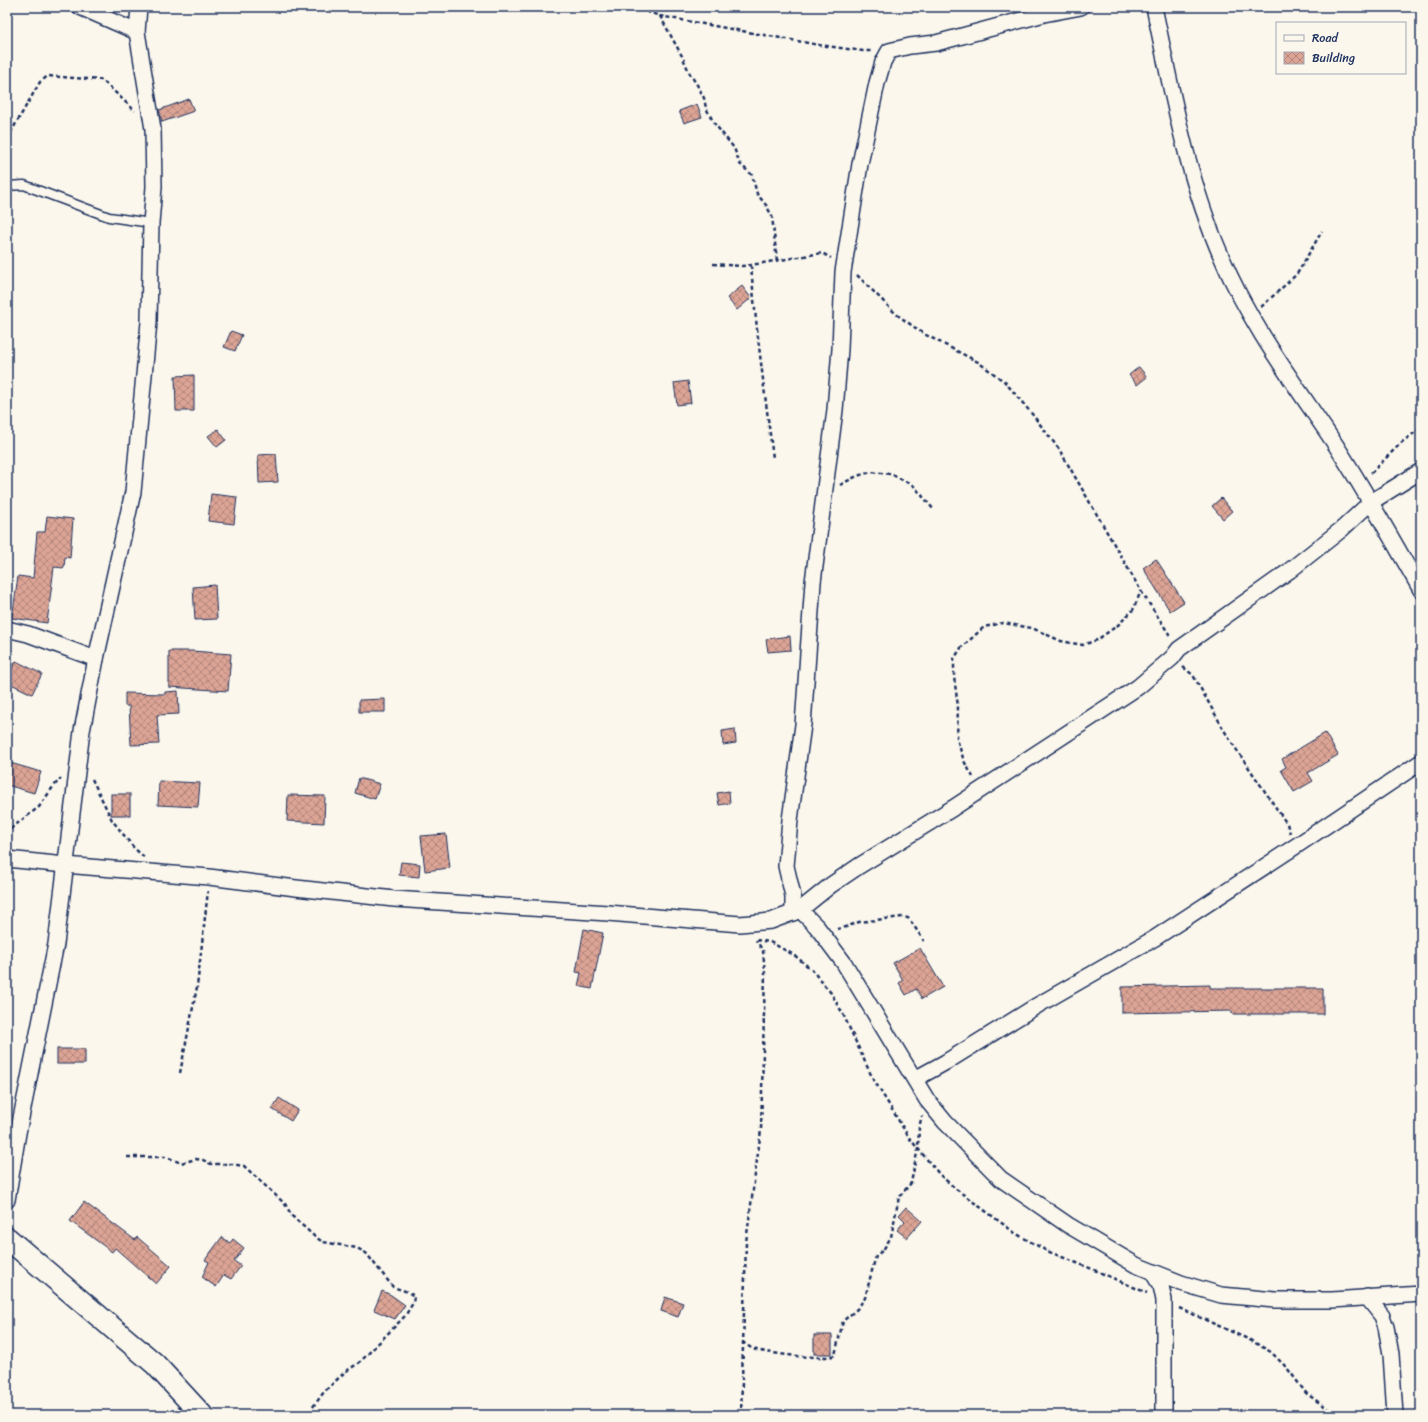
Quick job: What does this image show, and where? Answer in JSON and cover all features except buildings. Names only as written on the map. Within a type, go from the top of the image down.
[{"type":"main road","points":[[7,1238],[155,1364],[202,1415]]},
{"type":"street","points":[[80,7],[137,32]]},
{"type":"street","points":[[7,1200],[18,1133],[56,944],[79,756],[96,659],[133,492],[149,322],[151,223],[154,187],[153,129],[137,32],[139,7]]},
{"type":"street","points":[[1081,7],[1037,16],[936,43],[910,46],[889,51],[883,62],[877,83],[860,164],[843,268],[840,349],[813,582],[803,725],[790,820],[786,866],[793,896],[797,911],[817,927],[844,963],[927,1100],[945,1122],[1001,1179],[1068,1225],[1136,1265],[1153,1273],[1221,1295],[1275,1300],[1332,1300],[1421,1294]]},
{"type":"street","points":[[1154,7],[1169,82],[1196,189],[1222,258],[1251,317],[1372,502],[1421,590]]},
{"type":"street","points":[[7,859],[209,877],[394,899],[740,924],[771,921],[797,911],[859,866],[953,808],[1138,687],[1175,654],[1289,571],[1342,529],[1372,502],[1421,472]]},
{"type":"street","points":[[7,629],[28,634],[96,659]]},
{"type":"street","points":[[915,1079],[946,1062],[1038,1005],[1155,938],[1421,762]]},
{"type":"street","points":[[1153,1273],[1161,1286],[1164,1300],[1164,1415]]},
{"type":"street","points":[[1367,1297],[1382,1316],[1386,1328],[1391,1354],[1395,1415]]},
{"type":"lane","points":[[7,186],[24,184],[109,217],[151,223]]},
{"type":"path","points":[[633,7],[660,16],[819,45],[863,51],[889,51]]},
{"type":"path","points":[[660,16],[690,74],[699,88],[704,98],[706,108],[714,123],[734,148],[740,164],[752,176],[757,194],[772,216],[778,261]]},
{"type":"path","points":[[7,139],[40,82],[48,76],[102,80],[153,129]]},
{"type":"path","points":[[1251,317],[1297,274],[1322,231]]},
{"type":"path","points":[[713,264],[751,266],[822,253],[835,260],[877,294],[896,314],[924,334],[978,362],[1005,382],[1059,449],[1141,591],[1175,654],[1193,675],[1228,737],[1286,824],[1296,846]]},
{"type":"path","points":[[751,266],[756,326],[765,386],[773,458]]},
{"type":"path","points":[[1360,484],[1402,442],[1421,428]]},
{"type":"path","points":[[823,500],[842,484],[857,476],[871,472],[891,474],[914,486],[934,510]]},
{"type":"path","points":[[978,791],[964,761],[957,739],[958,706],[954,677],[954,659],[961,648],[984,627],[1003,623],[1032,628],[1061,641],[1083,645],[1097,640],[1118,625],[1133,610],[1141,591]]},
{"type":"path","points":[[7,835],[9,830],[40,807],[52,787],[79,756],[112,820],[134,848],[161,873]]},
{"type":"path","points":[[180,1073],[197,987],[209,877]]},
{"type":"path","points":[[817,927],[838,929],[859,922],[902,917],[908,918],[924,941]]},
{"type":"path","points":[[740,924],[756,940],[763,951],[765,974],[761,1130],[746,1242],[741,1415]]},
{"type":"path","points":[[742,1342],[753,1349],[782,1354],[818,1357],[835,1355],[843,1321],[857,1309],[865,1298],[876,1256],[883,1250],[891,1237],[899,1196],[911,1183],[918,1148],[919,1127],[927,1100]]},
{"type":"path","points":[[127,1157],[167,1157],[181,1163],[196,1159],[203,1160],[211,1164],[231,1164],[244,1166],[285,1204],[292,1216],[315,1238],[323,1242],[357,1248],[366,1253],[393,1287],[408,1292],[414,1296],[413,1303],[405,1316],[360,1362],[345,1372],[324,1392],[307,1415]]},
{"type":"path","points":[[1164,1300],[1205,1321],[1223,1327],[1250,1340],[1271,1352],[1306,1393],[1336,1415]]}]
